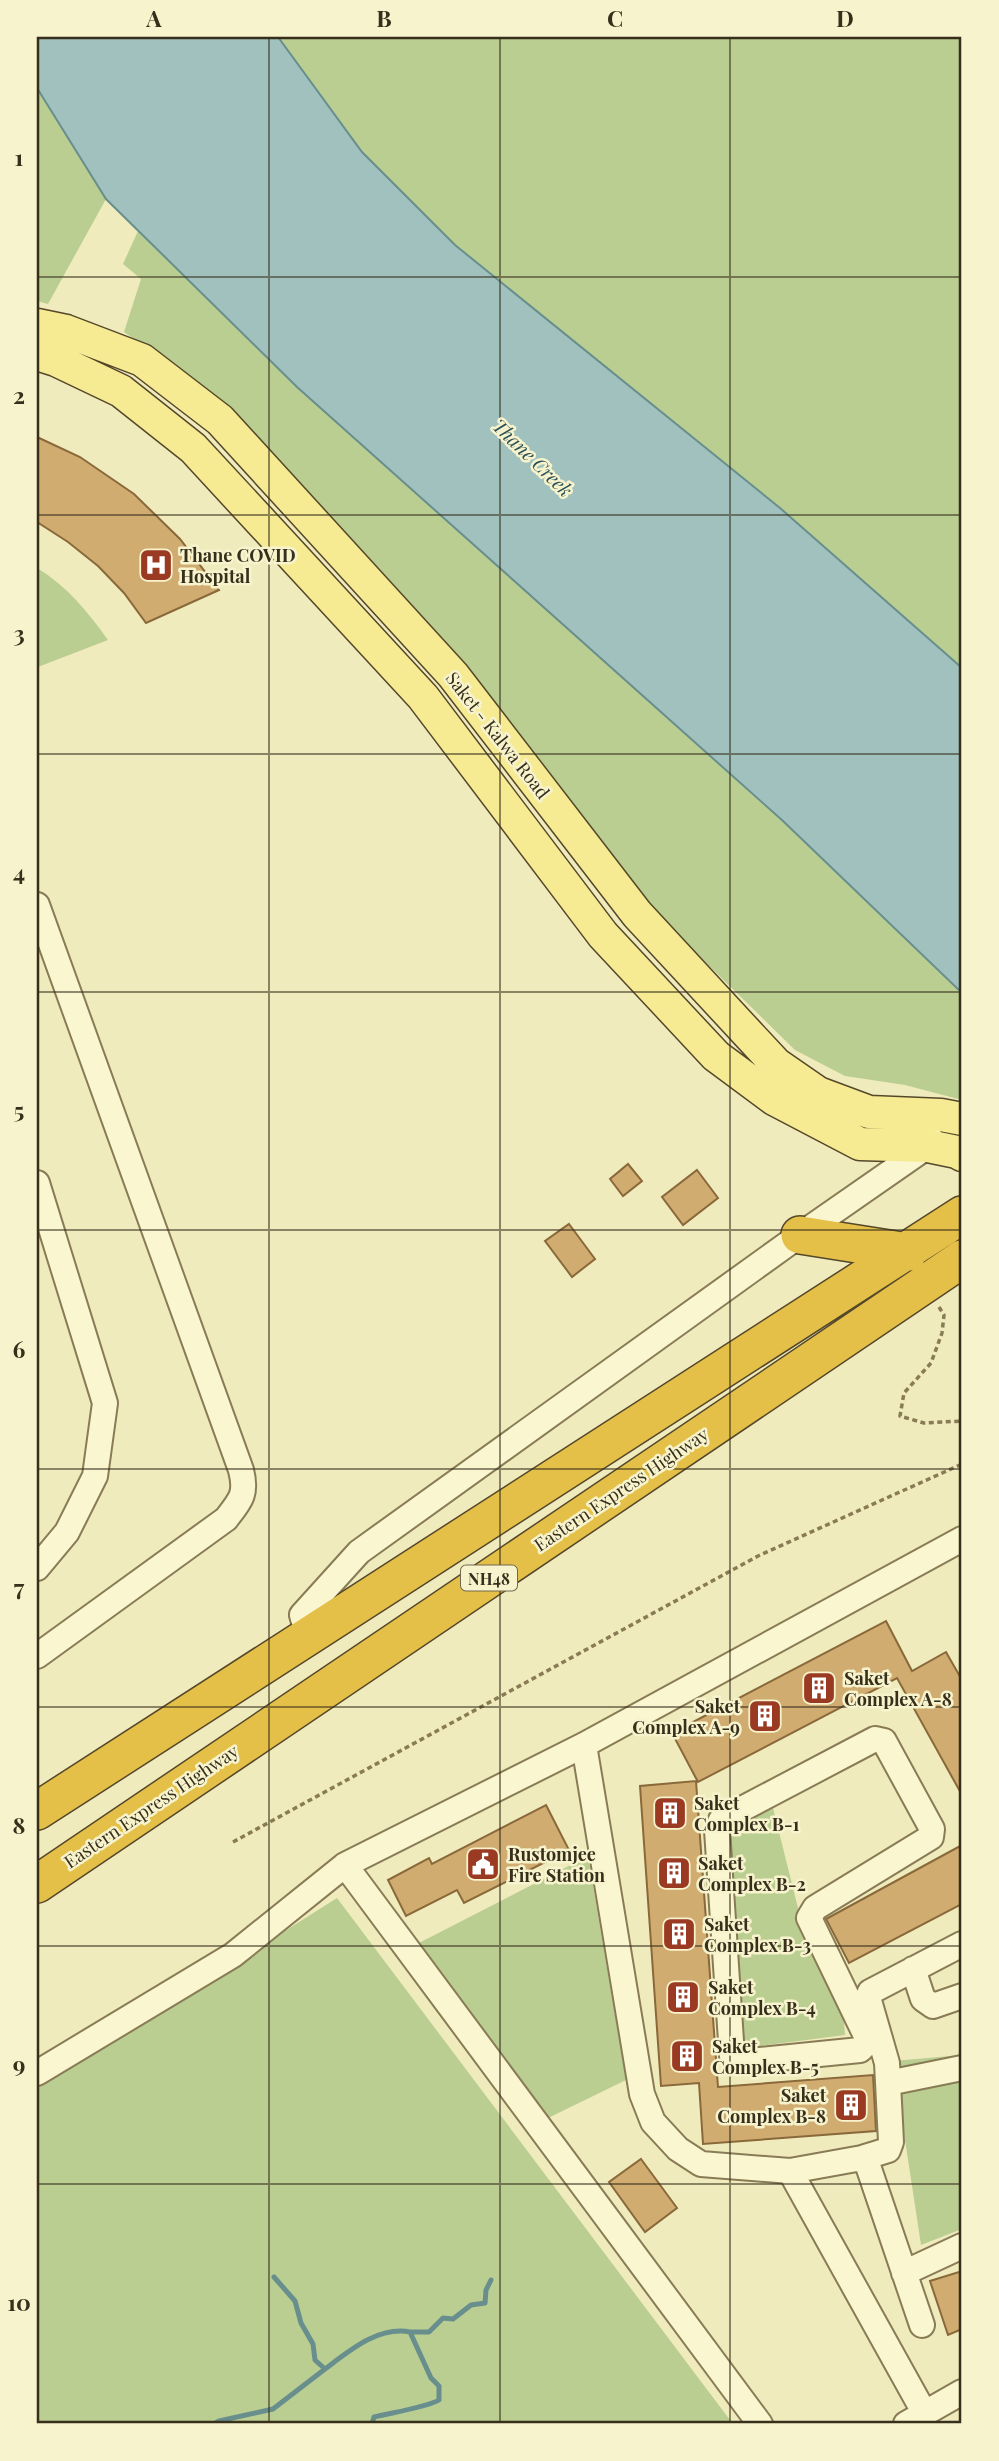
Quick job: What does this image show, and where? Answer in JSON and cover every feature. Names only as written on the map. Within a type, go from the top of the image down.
[{"type":"highway","name":"Eastern Express Highway","points":[[37,1884],[931,1262],[962,1215]]},
{"type":"highway","points":[[800,1235],[931,1262]]},
{"type":"highway","name":"Eastern Express Highway","points":[[37,1811],[308,1636],[931,1262]]},
{"type":"main road","name":"Saket - Kalwa Road","points":[[49,342],[142,360],[220,420],[453,675],[637,914],[812,1104],[860,1144],[928,1146],[962,1155]]},
{"type":"main road","name":"Saket - Kalwa Road","points":[[49,342],[121,391],[194,447],[423,697],[603,935],[716,1056],[775,1099],[869,1112],[952,1117]]},
{"type":"main road","points":[[441,720],[470,698]]},
{"type":"street","points":[[37,905],[245,1487],[239,1503],[226,1519],[37,1656]]},
{"type":"street","points":[[308,1636],[302,1615],[359,1552],[928,1146],[952,1117]]},
{"type":"street","points":[[37,1184],[105,1403],[94,1476],[67,1532],[37,1568]]},
{"type":"street","points":[[37,2073],[233,1955],[345,1865],[584,1745],[962,1539]]},
{"type":"street","points":[[584,1745],[642,2094],[653,2122],[677,2149],[701,2164],[790,2171],[866,2157],[888,2150],[891,2142],[887,2063],[874,2037],[809,1918],[815,1908],[931,1836],[932,1829],[884,1741],[875,1739],[722,1820],[717,1830],[732,2056],[739,2062],[860,2050],[874,2037]]},
{"type":"street","points":[[345,1865],[760,2424]]},
{"type":"street","points":[[874,2037],[870,1992],[962,1944]]},
{"type":"street","points":[[913,1969],[923,1998],[933,2006],[962,1996]]},
{"type":"street","points":[[888,2083],[962,2068]]},
{"type":"street","points":[[866,2157],[922,2325]]},
{"type":"street","points":[[790,2171],[915,2419],[962,2392]]},
{"type":"street","points":[[905,2273],[962,2246]]},
{"type":"path","points":[[931,1262],[944,1315],[942,1334],[931,1363],[904,1393],[900,1416],[924,1423],[962,1421]]},
{"type":"path","points":[[233,1842],[758,1556],[962,1464]]},
{"type":"green space","points":[[278,37],[962,37],[962,668],[780,508],[455,245],[362,152]]},
{"type":"green space","points":[[37,88],[106,199],[48,304],[37,301]]},
{"type":"green space","points":[[138,231],[297,387],[783,821],[962,993],[962,1100],[905,1085],[845,1076],[795,1050],[652,910],[466,666],[191,378],[124,332],[141,279],[123,264]]},
{"type":"green space","points":[[37,568],[76,600],[108,640],[38,667]]},
{"type":"green space","points":[[772,1804],[802,1924],[843,2010],[845,2035],[738,2049],[729,1832]]},
{"type":"green space","points":[[588,1856],[626,2080],[544,2120],[415,1945]]},
{"type":"green space","points":[[337,1898],[733,2424],[37,2424],[37,2088]]},
{"type":"green space","points":[[962,2055],[962,2229],[921,2245],[893,2061]]},
{"type":"water","name":"Thane Creek","points":[[37,37],[278,37],[362,152],[455,245],[780,508],[962,668],[962,993],[783,821],[297,387],[106,199],[37,88]]},
{"type":"building","points":[[37,437],[80,457],[134,494],[180,539],[219,590],[146,623],[124,593],[98,566],[37,522]]},
{"type":"building","points":[[628,1164],[642,1181],[623,1196],[610,1179]]},
{"type":"building","points":[[697,1170],[718,1198],[683,1225],[662,1197]]},
{"type":"building","points":[[569,1224],[595,1259],[572,1277],[545,1241]]},
{"type":"building","points":[[886,1621],[912,1671],[946,1652],[962,1680],[962,1795],[897,1678],[698,1782],[672,1733]]},
{"type":"building","points":[[696,1781],[718,2087],[873,2075],[876,2131],[703,2144],[699,2083],[661,2086],[640,1786]]},
{"type":"building","points":[[546,1805],[569,1850],[464,1903],[457,1890],[406,1916],[388,1880],[429,1858],[432,1864]]},
{"type":"building","points":[[962,1845],[962,1904],[849,1963],[826,1919]]},
{"type":"building","points":[[641,2159],[677,2208],[645,2232],[609,2182]]},
{"type":"building","points":[[962,2271],[962,2329],[948,2335],[930,2281]]},
{"type":"waterway","points":[[274,2277],[295,2301],[301,2323],[313,2344],[315,2360],[325,2369],[375,2336],[398,2331],[410,2332],[431,2378],[439,2386],[439,2400],[374,2417],[372,2424]]},
{"type":"waterway","points":[[410,2332],[429,2332],[443,2318],[453,2319],[471,2305],[485,2303],[486,2290],[491,2280]]},
{"type":"waterway","points":[[214,2424],[273,2409],[325,2369]]},
{"type":"place","name":"Thane COVID Hospital","points":[[156,565]]},
{"type":"place","name":"Saket Complex A-8","points":[[819,1688]]},
{"type":"place","name":"Saket Complex A-9","points":[[765,1716]]},
{"type":"place","name":"Saket Complex B-1","points":[[670,1813]]},
{"type":"place","name":"Rustomjee Fire Station","points":[[483,1864]]},
{"type":"place","name":"Saket Complex B-2","points":[[674,1873]]},
{"type":"place","name":"Saket Complex B-3","points":[[679,1934]]},
{"type":"place","name":"Saket Complex B-4","points":[[683,1997]]},
{"type":"place","name":"Saket Complex B-5","points":[[687,2056]]},
{"type":"place","name":"Saket Complex B-8","points":[[851,2105]]}]
